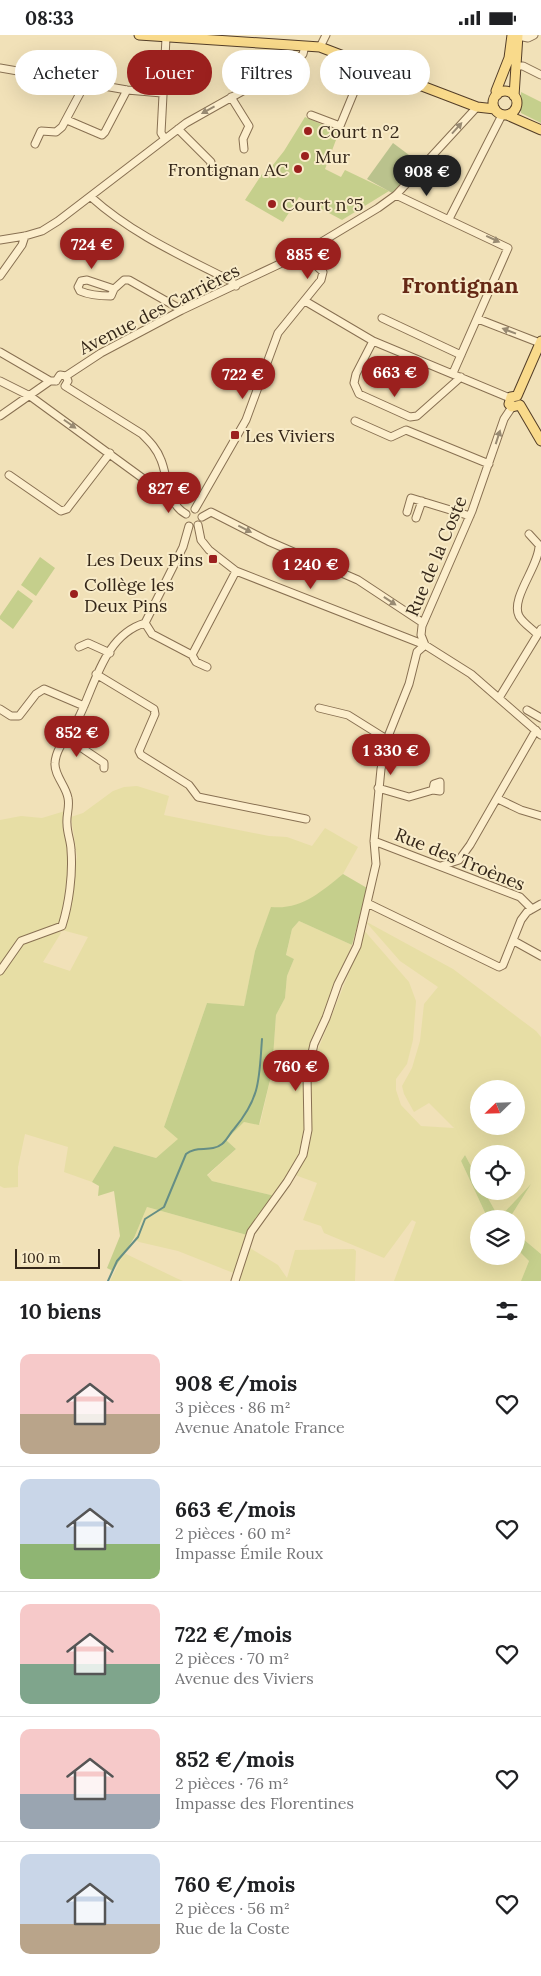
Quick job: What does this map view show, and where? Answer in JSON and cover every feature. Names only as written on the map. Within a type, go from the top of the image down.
[{"type":"main road","points":[[140,35],[305,45],[329,50]]},
{"type":"main road","points":[[516,35],[514,95],[517,101],[516,108],[526,124]]},
{"type":"main road","points":[[499,107],[505,68],[510,59],[516,35]]},
{"type":"main road","points":[[505,68],[516,66]]},
{"type":"main road","points":[[430,87],[481,106],[516,108]]},
{"type":"main road","points":[[499,107],[507,92],[514,95]]},
{"type":"main road","points":[[499,107],[526,124],[541,130]]},
{"type":"main road","points":[[541,342],[515,402],[541,441]]},
{"type":"street","points":[[320,47],[326,35]]},
{"type":"street","points":[[516,35],[528,38],[534,35]]},
{"type":"street","points":[[165,50],[166,38]]},
{"type":"street","points":[[0,240],[25,236],[50,226],[178,129],[296,61],[303,54],[305,45]]},
{"type":"street","points":[[516,66],[523,66],[541,75]]},
{"type":"street","points":[[0,68],[15,70]]},
{"type":"street","points":[[67,120],[102,135],[127,90],[117,88]]},
{"type":"street","points":[[35,144],[41,131],[56,132],[62,127],[80,95]]},
{"type":"street","points":[[162,95],[161,133],[165,139]]},
{"type":"street","points":[[311,115],[340,125],[353,95]]},
{"type":"street","points":[[231,97],[249,126],[243,139],[244,149]]},
{"type":"street","name":"Avenue des Carrières","points":[[53,381],[58,376],[66,376],[101,353],[182,310],[236,286],[332,237],[396,195],[481,106]]},
{"type":"street","points":[[449,219],[499,107]]},
{"type":"street","points":[[178,129],[211,161],[211,168],[207,171]]},
{"type":"street","points":[[396,195],[508,248],[453,373]]},
{"type":"street","points":[[90,197],[106,211],[141,234],[231,281],[236,286]]},
{"type":"street","points":[[0,276],[22,245],[25,236]]},
{"type":"street","points":[[186,514],[195,509],[246,420],[278,333],[321,280],[323,271],[309,259]]},
{"type":"street","points":[[114,289],[124,280],[128,280],[182,310]]},
{"type":"street","points":[[305,301],[372,341],[453,373],[515,402]]},
{"type":"street","points":[[382,318],[461,355]]},
{"type":"street","points":[[478,319],[541,342]]},
{"type":"street","points":[[372,341],[356,374],[354,383],[359,394],[410,417],[417,416],[461,377]]},
{"type":"street","points":[[0,352],[59,386],[65,386],[142,434],[150,442],[162,461],[171,496],[177,507],[186,514]]},
{"type":"street","points":[[65,386],[68,381],[66,376]]},
{"type":"street","points":[[0,381],[30,396],[156,488],[171,496]]},
{"type":"street","points":[[0,416],[53,381]]},
{"type":"street","name":"Rue de la Coste","points":[[235,1281],[254,1227],[287,1182],[303,1155],[308,1130],[307,1075],[314,1044],[338,984],[357,946],[376,864],[374,841],[378,788],[388,741],[409,684],[417,652],[425,645],[421,635],[423,623],[470,516],[504,419],[515,402]]},
{"type":"street","points":[[356,421],[391,437],[406,430],[488,464]]},
{"type":"street","points":[[9,475],[61,511],[67,509],[110,453]]},
{"type":"street","points":[[407,512],[411,498],[470,516]]},
{"type":"street","points":[[416,518],[422,501]]},
{"type":"street","points":[[195,509],[202,517]]},
{"type":"street","points":[[423,623],[358,580],[268,541],[211,512],[202,517],[198,525],[202,540],[209,550],[236,571],[425,645],[471,674],[538,733],[460,860],[441,866]]},
{"type":"street","points":[[145,623],[183,547],[189,525],[186,522],[186,514]]},
{"type":"street","points":[[189,525],[198,525]]},
{"type":"street","points":[[499,697],[524,659],[539,631],[520,618],[518,611],[523,587],[540,552],[539,545],[529,534]]},
{"type":"street","points":[[192,655],[236,571]]},
{"type":"street","points":[[0,971],[21,941],[62,926],[71,867],[71,849],[66,823],[69,808],[66,791],[55,766],[57,754],[84,707],[96,674],[110,653],[132,626],[145,623]]},
{"type":"street","points":[[145,623],[152,634],[192,655],[196,661],[207,667]]},
{"type":"street","points":[[79,647],[88,643],[110,653]]},
{"type":"street","points":[[96,674],[154,709],[155,714],[139,751],[141,755],[189,785],[198,797],[306,819]]},
{"type":"street","points":[[0,709],[11,716],[19,716],[26,705],[44,689],[84,707]]},
{"type":"street","points":[[319,708],[348,715],[388,741]]},
{"type":"street","points":[[528,710],[541,718]]},
{"type":"street","points":[[67,738],[104,763],[104,767]]},
{"type":"street","points":[[378,788],[409,797],[433,790]]},
{"type":"street","points":[[498,799],[521,810],[541,816]]},
{"type":"street","name":"Rue des Troènes","points":[[374,841],[520,897],[532,909]]},
{"type":"street","points":[[454,872],[455,862]]},
{"type":"street","points":[[367,903],[499,967],[504,965],[521,920],[532,909],[541,904]]},
{"type":"street","points":[[514,941],[541,956]]},
{"type":"shaded area","points":[[137,786],[169,796],[164,815],[269,836],[287,837],[312,846],[325,828],[358,847],[343,874],[312,900],[284,909],[271,908],[255,951],[244,1007],[207,1003],[164,1127],[179,1139],[156,1158],[114,1146],[92,1182],[64,1172],[68,1147],[25,1134],[18,1167],[18,1187],[4,1188],[0,1186],[0,975],[22,941],[57,930],[61,933],[43,962],[70,971],[88,937],[62,930],[77,857],[71,817],[83,813],[113,791],[124,787]]},
{"type":"shaded area","points":[[65,811],[63,824],[69,850],[62,919],[56,927],[34,932],[19,940],[0,967],[0,820],[21,816],[42,818]]},
{"type":"shaded area","points":[[299,921],[352,945],[337,980],[305,1068],[302,1153],[275,1196],[212,1181],[207,1176],[236,1149],[226,1140],[244,1122],[260,1124],[272,1072],[276,1015],[285,998],[287,976],[294,959],[286,956],[292,929]]},
{"type":"shaded area","points":[[365,921],[453,969],[536,1031],[541,1037],[541,1254],[525,1241],[525,1210],[515,1210],[521,1200],[525,1200],[525,1193],[529,1187],[525,1191],[525,1145],[470,1145],[470,1164],[465,1155],[461,1161],[470,1180],[470,1200],[479,1200],[484,1210],[470,1210],[470,1265],[525,1265],[525,1257],[529,1261],[521,1281],[394,1281],[416,1222],[412,1220],[384,1258],[324,1233],[321,1226],[303,1220],[317,1183],[295,1175],[307,1149],[311,1067],[352,965],[362,928],[409,982],[416,1001],[413,1040],[407,1064],[396,1079],[396,1090],[401,1105],[421,1126],[454,1128],[429,1103],[414,1112],[404,1094],[402,1086],[412,1068],[420,1041],[424,1004],[438,987],[400,961]]},
{"type":"shaded area","points":[[489,1200],[517,1200],[507,1210],[494,1210]]},
{"type":"shaded area","points":[[147,1207],[247,1235],[236,1274],[178,1251],[139,1242],[134,1238]]},
{"type":"shaded area","points":[[250,1248],[278,1265],[287,1278],[295,1250],[354,1249],[356,1251],[355,1281],[237,1281]]},
{"type":"shaded area","points":[[124,1253],[176,1278],[183,1281],[110,1281]]},
{"type":"green space","points":[[521,92],[541,102],[541,123],[521,113]]},
{"type":"green space","name":"Frontignan AC","points":[[305,117],[339,132],[325,169],[341,177],[345,170],[389,191],[342,220],[299,197],[283,222],[245,200],[262,174],[265,175],[284,151]]},
{"type":"green space","points":[[393,143],[417,161],[419,165],[394,194],[367,179]]},
{"type":"green space","points":[[40,557],[55,568],[36,596],[21,585]]},
{"type":"green space","points":[[18,590],[33,601],[13,629],[0,619],[0,616]]},
{"type":"green space","points":[[343,874],[367,888],[352,945],[299,921],[292,929],[286,955],[294,959],[287,976],[285,998],[276,1015],[272,1072],[259,1125],[244,1122],[226,1140],[236,1149],[207,1175],[212,1181],[275,1196],[247,1235],[147,1207],[134,1238],[113,1271],[107,1268],[120,1236],[114,1191],[98,1196],[99,1186],[92,1182],[114,1146],[156,1158],[178,1139],[164,1127],[207,1003],[244,1006],[255,951],[271,907],[292,906],[301,903]]},
{"type":"green space","points":[[465,1155],[470,1164],[470,1180],[461,1161]]},
{"type":"green space","points":[[479,1200],[489,1200],[495,1210],[484,1210]]},
{"type":"green space","points":[[516,1200],[521,1200],[515,1210],[507,1210]]},
{"type":"green space","points":[[525,1241],[541,1254],[541,1281],[521,1281],[529,1261],[525,1257]]},
{"type":"waterway","points":[[108,1281],[117,1261],[138,1237],[145,1219],[164,1207],[186,1154],[194,1150],[218,1147],[243,1118],[257,1087],[262,1039]]},
{"type":"place","name":"Court n°2","points":[[308,131]]},
{"type":"place","name":"Mur","points":[[305,156]]},
{"type":"place","name":"Frontignan AC","points":[[298,169]]},
{"type":"place","name":"Court n°5","points":[[272,204]]},
{"type":"place","name":"Les Viviers","points":[[235,435]]},
{"type":"place","name":"Les Deux Pins","points":[[213,559]]},
{"type":"place","name":"Collège les Deux Pins","points":[[74,594]]},
{"type":"district","name":"Frontignan","points":[[460,285]]}]
